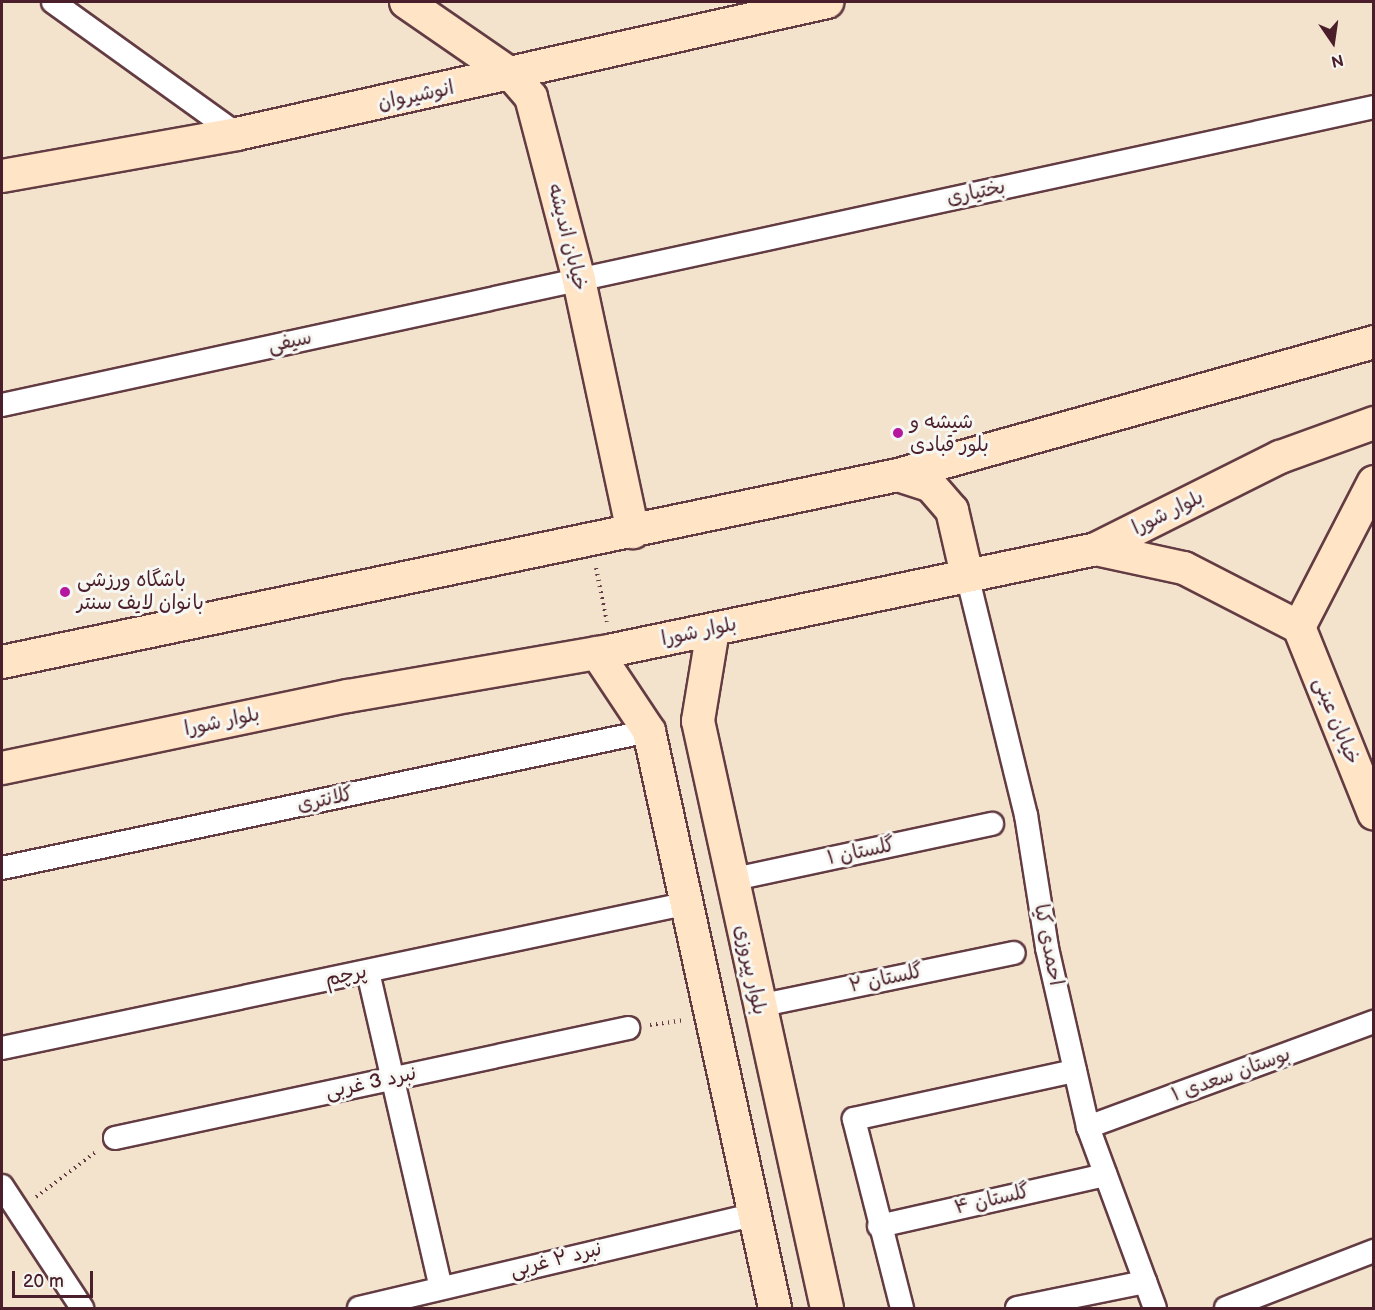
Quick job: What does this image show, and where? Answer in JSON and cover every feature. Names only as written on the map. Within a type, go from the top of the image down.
[{"type":"main road","name":"خیابان اندیشه","points":[[406,2],[512,75],[531,97],[579,280],[633,532]]},
{"type":"main road","name":"انوشیروان","points":[[2,176],[237,134],[512,75],[760,8],[827,2]]},
{"type":"main road","points":[[2,662],[591,541],[898,475],[1374,342]]},
{"type":"main road","name":"بلوار شورا","points":[[2,768],[348,696],[713,630],[1096,549],[1280,458],[1374,423]]},
{"type":"main road","points":[[898,475],[931,486],[952,510],[967,575]]},
{"type":"main road","points":[[1096,549],[1184,568],[1299,627],[1374,482]]},
{"type":"main road","name":"خیابان عینی","points":[[1299,627],[1374,814]]},
{"type":"main road","name":"بلوار پیروزی","points":[[713,630],[698,721],[730,880],[827,1308]]},
{"type":"main road","points":[[605,651],[649,731],[714,1015],[753,1215],[775,1308]]},
{"type":"main road","points":[[649,731],[698,721]]},
{"type":"street","points":[[53,2],[237,134]]},
{"type":"street","name":"بختیاری","points":[[579,280],[1374,108]]},
{"type":"street","name":"سیفی","points":[[2,405],[579,280]]},
{"type":"street","name":"احمدی کیا","points":[[967,575],[1026,815],[1075,1071],[1088,1127],[1155,1308]]},
{"type":"street","name":"کلانتری","points":[[2,868],[649,731]]},
{"type":"street","name":"گلستان ۱","points":[[730,880],[993,824]]},
{"type":"street","name":"پرچم","points":[[2,1048],[689,903]]},
{"type":"street","name":"گلستان ۲","points":[[758,1006],[1014,953]]},
{"type":"street","points":[[368,972],[441,1288]]},
{"type":"street","name":"بوستان سعدی ۱","points":[[1088,1127],[1374,1022]]},
{"type":"street","name":"نبرد 3 غربی","points":[[115,1138],[628,1028]]},
{"type":"street","points":[[902,1308],[879,1226],[854,1119],[1075,1071]]},
{"type":"street","name":"گلستان ۴","points":[[879,1226],[1105,1175]]},
{"type":"street","points":[[2,1186],[82,1308]]},
{"type":"street","name":"نبرد ۲ غربی","points":[[359,1308],[753,1215]]},
{"type":"street","points":[[1226,1308],[1374,1251]]},
{"type":"street","points":[[1017,1308],[1144,1282]]},
{"type":"path","points":[[591,541],[605,651]]},
{"type":"path","points":[[628,1028],[714,1015]]},
{"type":"path","points":[[18,1210],[115,1138]]},
{"type":"place","name":"شیشه و بلور قبادی","points":[[898,433]]},
{"type":"place","name":"باشگاه ورزشی بانوان لایف سنتر","points":[[65,592]]}]
